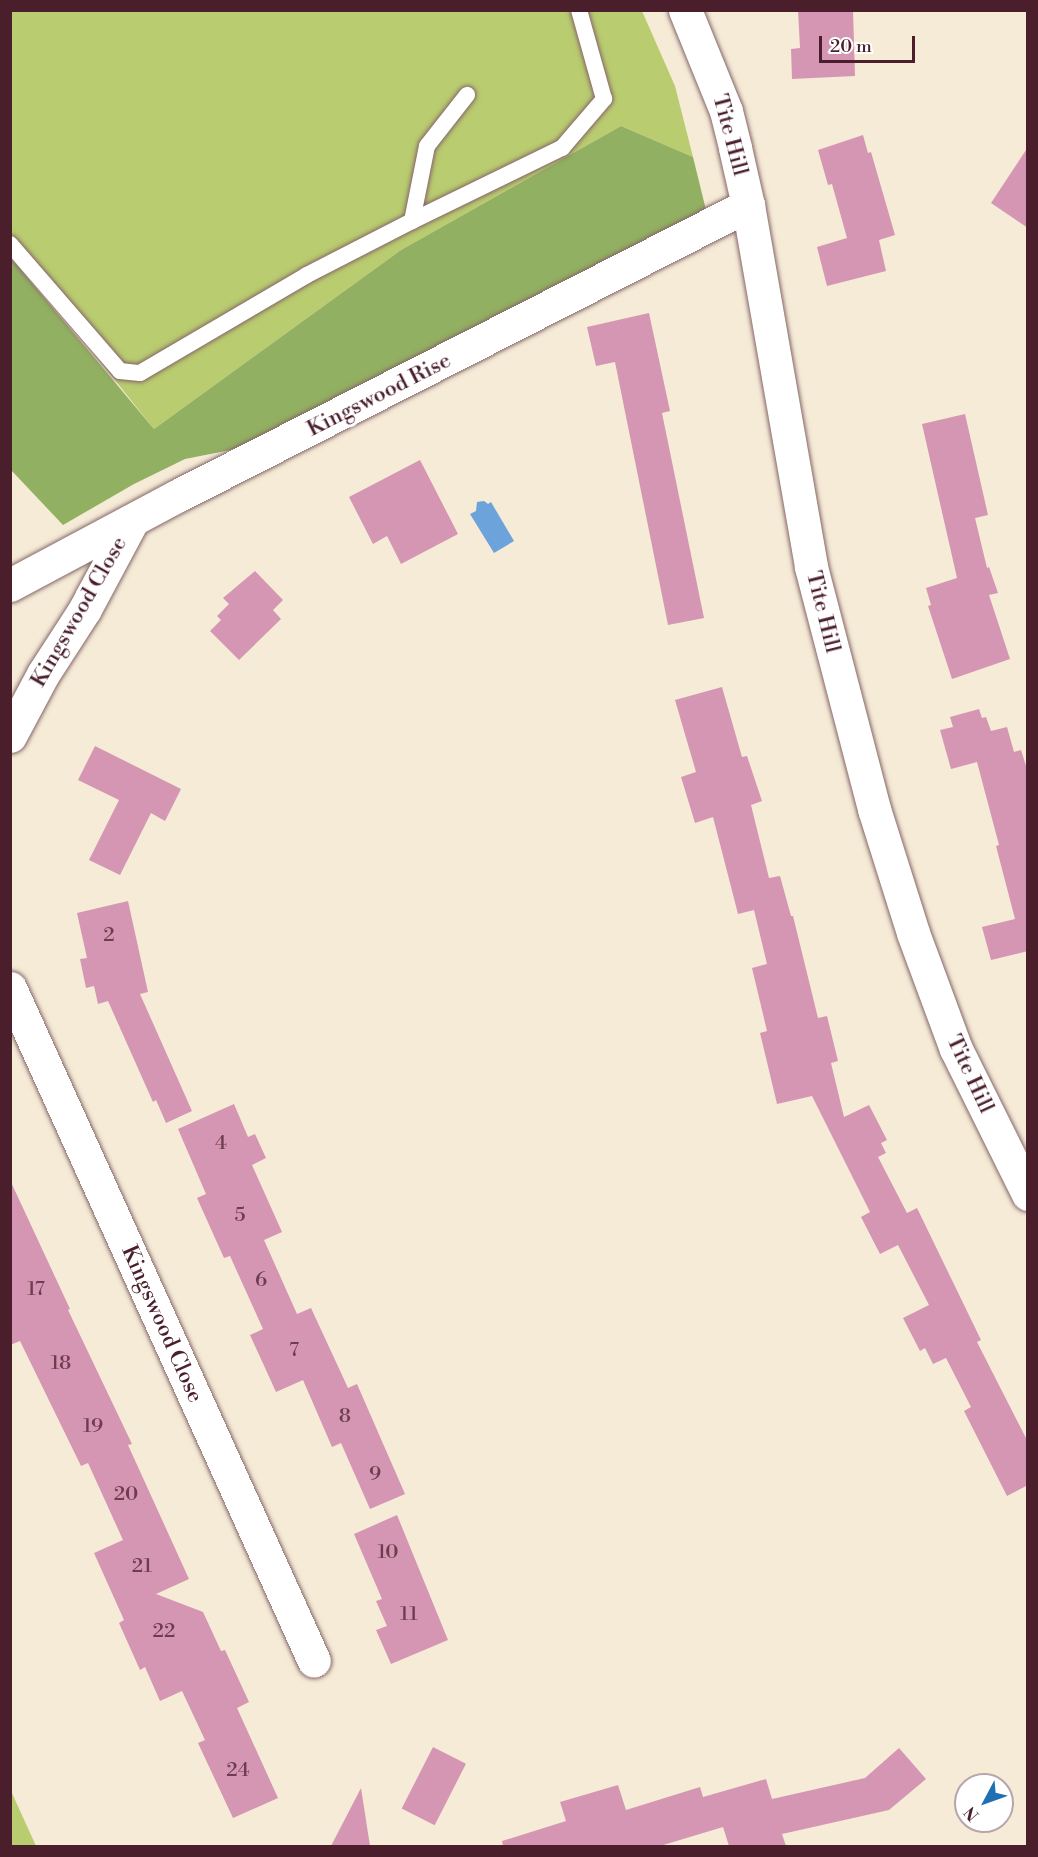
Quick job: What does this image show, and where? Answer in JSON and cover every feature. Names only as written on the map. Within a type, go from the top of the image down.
[{"type":"street","name":"Tite Hill","points":[[685,10],[726,111],[748,204],[811,567],[874,809],[913,933],[956,1049],[1028,1194]]},
{"type":"street","name":"Kingswood Rise","points":[[10,585],[748,204]]},
{"type":"street","name":"Kingswood Close","points":[[10,736],[43,674],[85,609],[132,521]]},
{"type":"street","name":"Kingswood Close","points":[[10,988],[314,1660]]},
{"type":"lane","points":[[10,244],[120,371],[140,373],[307,275],[562,148],[604,99],[579,10]]},
{"type":"lane","points":[[412,221],[427,146],[467,95]]},
{"type":"green space","points":[[11,11],[642,11],[675,86],[693,157],[621,126],[401,250],[154,429],[11,250]]},
{"type":"green space","points":[[621,126],[693,157],[706,210],[338,429],[185,459],[134,484],[63,525],[11,470],[10,257],[154,429],[401,250]]},
{"type":"green space","points":[[11,1791],[36,1846],[11,1846]]},
{"type":"water","points":[[484,501],[488,504],[491,502],[514,541],[494,553],[470,514],[476,511],[477,502]]},
{"type":"building","points":[[798,10],[853,10],[855,76],[792,79],[791,49],[800,48]]},
{"type":"building","points":[[863,135],[868,153],[871,152],[895,235],[879,240],[886,271],[827,286],[817,247],[847,238],[832,184],[828,185],[818,150]]},
{"type":"building","points":[[1028,147],[1028,228],[991,203]]},
{"type":"building","points":[[649,313],[670,411],[662,413],[704,618],[668,625],[615,362],[596,366],[587,327]]},
{"type":"building","points":[[965,414],[988,515],[975,518],[987,568],[989,567],[998,593],[989,595],[1010,659],[952,679],[928,606],[931,605],[926,588],[957,578],[922,424]]},
{"type":"building","points":[[420,460],[458,534],[401,564],[387,536],[373,544],[349,497]]},
{"type":"building","points":[[255,571],[283,600],[273,610],[281,619],[239,660],[210,631],[221,620],[217,616],[229,604],[223,598]]},
{"type":"building","points":[[722,687],[742,757],[747,756],[762,801],[751,805],[769,878],[780,876],[791,916],[793,916],[818,1018],[827,1016],[838,1061],[831,1063],[844,1117],[869,1105],[887,1140],[881,1143],[886,1153],[878,1157],[907,1213],[917,1208],[981,1340],[977,1342],[1028,1442],[1028,1485],[1007,1496],[964,1411],[971,1407],[946,1358],[933,1364],[925,1348],[920,1351],[903,1318],[929,1305],[898,1245],[880,1254],[861,1217],[870,1212],[812,1096],[777,1104],[760,1033],[767,1031],[752,968],[767,964],[754,910],[738,914],[713,817],[695,823],[681,777],[696,772],[675,700]]},
{"type":"building","points":[[979,709],[982,718],[986,717],[991,731],[1007,727],[1014,752],[1021,750],[1028,772],[1028,951],[991,960],[982,927],[1015,919],[996,846],[999,845],[977,762],[951,769],[940,730],[953,727],[950,717]]},
{"type":"building","points":[[95,746],[181,789],[165,821],[151,813],[120,875],[89,860],[119,800],[78,780]]},
{"type":"building","points":[[128,901],[148,992],[140,994],[192,1111],[166,1123],[156,1100],[153,1102],[108,1001],[98,1004],[94,986],[86,988],[80,959],[87,958],[77,913]]},
{"type":"building","points":[[234,1104],[248,1137],[255,1134],[266,1158],[252,1165],[282,1232],[264,1240],[297,1314],[311,1308],[348,1388],[357,1384],[405,1494],[370,1509],[341,1443],[332,1447],[303,1380],[276,1392],[250,1335],[263,1329],[230,1256],[224,1258],[197,1198],[206,1194],[178,1129]]},
{"type":"building","points":[[10,1180],[70,1309],[68,1310],[132,1444],[128,1445],[189,1579],[156,1594],[203,1612],[221,1651],[225,1650],[249,1702],[237,1708],[278,1798],[233,1818],[198,1743],[205,1740],[182,1691],[160,1701],[145,1667],[140,1670],[119,1623],[124,1620],[94,1553],[123,1540],[88,1463],[81,1466],[20,1341],[10,1345]]},
{"type":"building","points":[[397,1515],[448,1640],[391,1664],[376,1630],[387,1626],[376,1601],[382,1599],[354,1534]]},
{"type":"building","points":[[433,1747],[466,1764],[435,1825],[402,1808]]},
{"type":"building","points":[[899,1748],[926,1779],[889,1810],[782,1834],[786,1846],[729,1846],[723,1827],[660,1846],[503,1846],[502,1841],[566,1821],[560,1802],[618,1785],[626,1810],[700,1787],[703,1797],[766,1779],[772,1799],[865,1778]]},
{"type":"building","points":[[361,1788],[370,1846],[331,1846]]}]
